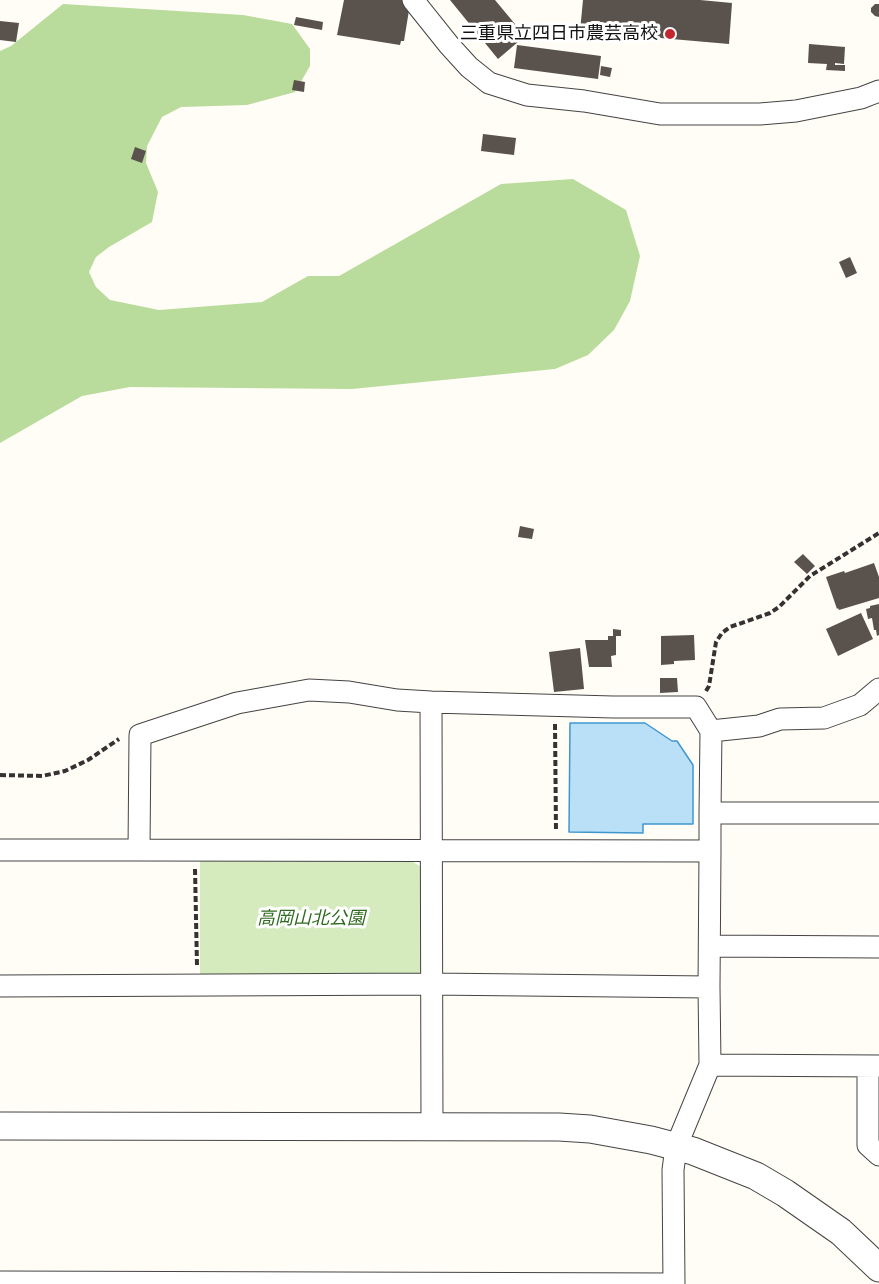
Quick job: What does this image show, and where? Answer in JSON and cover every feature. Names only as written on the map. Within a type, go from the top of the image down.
[{"type":"street","points":[[413,0],[448,45],[469,67],[489,83],[527,95],[584,100],[660,114],[760,114],[796,111],[861,98],[879,91]]},
{"type":"street","points":[[711,732],[759,726],[780,719],[824,718],[860,705],[879,689]]},
{"type":"street","points":[[0,1282],[674,1284],[673,1170],[676,1147],[710,1065],[711,732],[696,707],[431,702],[397,700],[349,692],[309,690],[237,703],[140,735],[139,850]]},
{"type":"street","points":[[431,702],[432,1128]]},
{"type":"street","points":[[710,813],[879,813]]},
{"type":"street","points":[[0,850],[710,851]]},
{"type":"street","points":[[711,946],[879,947]]},
{"type":"street","points":[[0,987],[431,984],[710,987]]},
{"type":"street","points":[[710,1065],[874,1066],[868,1145],[879,1155]]},
{"type":"street","points":[[0,1126],[559,1127],[590,1129],[651,1140],[693,1151],[756,1176],[842,1232],[879,1268]]},
{"type":"path","points":[[696,707],[709,686],[713,653],[722,633],[730,627],[770,613],[810,576],[879,533]]},
{"type":"path","points":[[555,705],[556,851]]},
{"type":"path","points":[[0,775],[42,776],[65,771],[88,760],[121,737],[140,735]]},
{"type":"path","points":[[195,850],[198,986]]},
{"type":"green space","points":[[63,4],[243,15],[292,24],[310,49],[310,66],[295,92],[247,105],[181,107],[162,117],[147,146],[146,163],[158,192],[152,222],[96,257],[89,272],[96,287],[110,300],[159,310],[262,302],[308,276],[339,276],[501,184],[573,179],[626,210],[640,256],[630,301],[614,330],[588,355],[555,369],[352,389],[130,387],[82,396],[0,443],[0,51],[11,46]]},
{"type":"green space","name":"高岡山北公園","points":[[200,861],[413,862],[423,868],[422,970],[416,976],[200,976]]},
{"type":"water","points":[[570,723],[645,723],[672,741],[677,741],[693,765],[693,824],[643,824],[643,833],[569,832]]},
{"type":"building","points":[[344,0],[406,0],[410,4],[404,41],[401,41],[400,45],[337,35]]},
{"type":"building","points":[[450,0],[495,0],[525,36],[498,59]]},
{"type":"building","points":[[583,0],[700,0],[732,3],[729,44],[580,31]]},
{"type":"building","points":[[875,4],[879,4],[879,17],[871,12]]},
{"type":"building","points":[[296,17],[323,22],[322,30],[294,25]]},
{"type":"building","points":[[0,21],[19,23],[16,42],[0,40]]},
{"type":"building","points":[[809,44],[845,47],[844,64],[835,63],[835,65],[845,65],[845,71],[826,70],[827,64],[808,63]]},
{"type":"building","points":[[517,45],[601,56],[598,79],[514,68]]},
{"type":"building","points":[[601,66],[612,68],[610,77],[600,75]]},
{"type":"building","points":[[294,80],[305,82],[304,92],[292,90]]},
{"type":"building","points":[[483,134],[516,138],[514,155],[481,151]]},
{"type":"building","points":[[135,147],[146,151],[142,163],[131,159]]},
{"type":"building","points":[[850,257],[857,273],[846,278],[839,262]]},
{"type":"building","points":[[520,526],[534,529],[532,539],[518,537]]},
{"type":"building","points":[[803,554],[815,566],[807,574],[794,562]]},
{"type":"building","points":[[874,563],[879,577],[879,598],[837,609],[826,577]]},
{"type":"building","points":[[879,604],[879,635],[877,636],[872,618],[868,619],[866,609]]},
{"type":"building","points":[[861,613],[873,639],[838,656],[826,629]]},
{"type":"building","points":[[613,629],[621,630],[621,636],[616,636],[616,655],[611,656],[612,667],[589,667],[585,640],[608,640],[608,636],[613,636]]},
{"type":"building","points":[[694,635],[695,660],[674,661],[674,664],[661,665],[661,636]]},
{"type":"building","points":[[580,648],[584,689],[554,692],[549,652]]},
{"type":"building","points":[[660,678],[677,678],[678,692],[660,693]]},
{"type":"place","name":"三重県立四日市農芸高校","points":[[670,34]]}]
